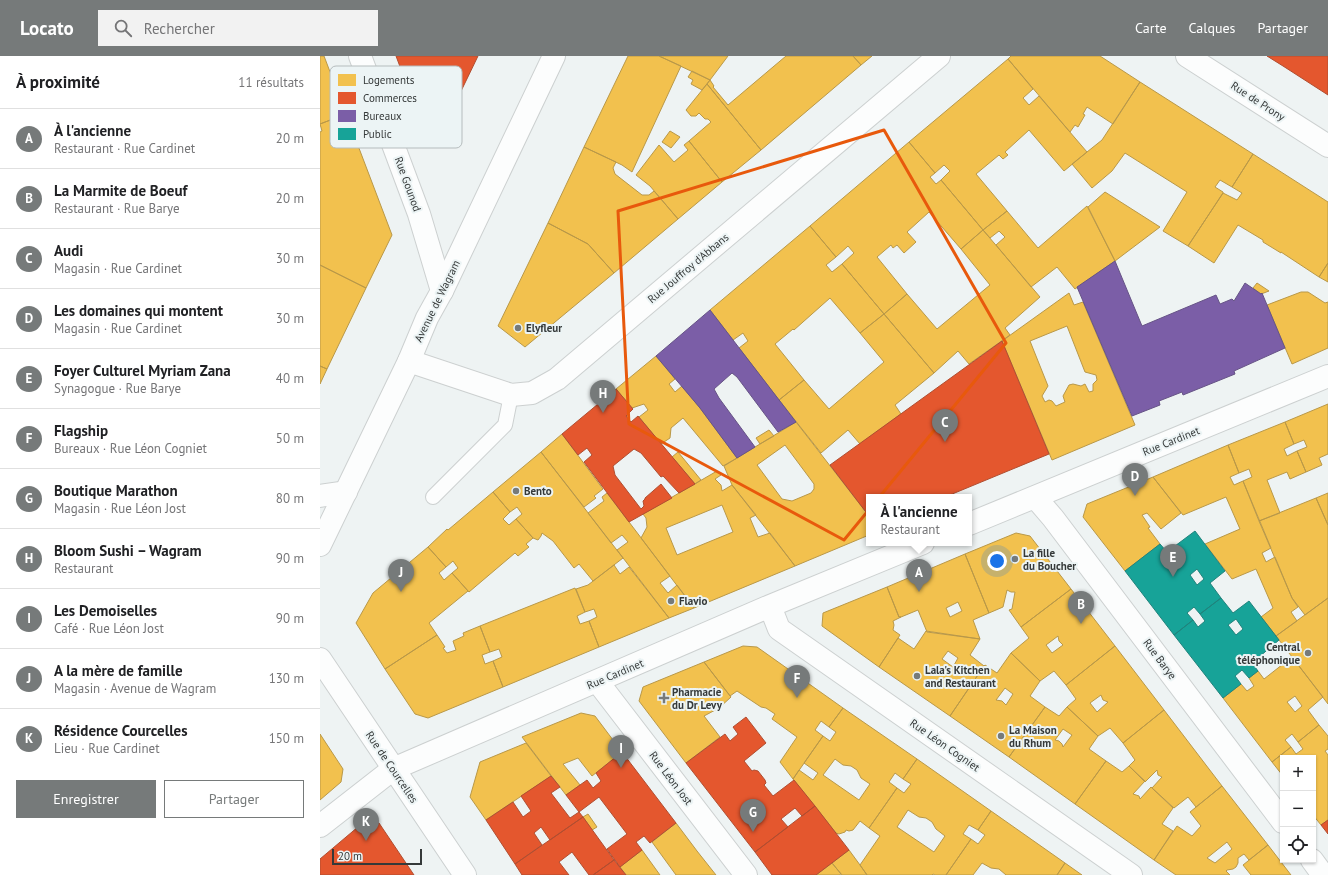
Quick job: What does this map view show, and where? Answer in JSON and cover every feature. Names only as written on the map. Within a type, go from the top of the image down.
[{"type":"street","name":"Rue Gounod","points":[[360,56],[364,66]]},
{"type":"street","name":"Avenue de Wagram","points":[[320,545],[554,56]]},
{"type":"street","name":"Rue Jouffroy d'Abbans","points":[[409,361],[511,395],[532,393],[557,379],[939,56]]},
{"type":"street","name":"Rue de Prony","points":[[1187,56],[1328,146]]},
{"type":"street","name":"Rue Gounod","points":[[394,148],[419,214],[442,291]]},
{"type":"street","name":"Rue Cardinet","points":[[972,523],[1328,376]]},
{"type":"street","points":[[320,496],[346,492]]},
{"type":"street","name":"Rue Barye","points":[[1035,497],[1063,531],[1280,818]]},
{"type":"street","name":"Rue Cardinet","points":[[320,826],[393,769],[770,606],[916,546]]},
{"type":"street","name":"Rue Léon Cogniet","points":[[770,606],[779,629],[1131,875]]},
{"type":"street","name":"Rue de Courcelles","points":[[320,659],[465,875]]},
{"type":"street","name":"Rue Léon Jost","points":[[597,681],[746,875]]},
{"type":"street","points":[[1314,863],[1323,875]]},
{"type":"lane","points":[[433,497],[505,425],[511,395]]},
{"type":"highlighted area","points":[[884,130],[1006,343],[844,540],[629,424],[618,211]]},
{"type":"building: Logements","points":[[320,56],[324,56],[330,72],[330,120],[320,124]]},
{"type":"building: Logements","points":[[628,56],[659,56],[681,66],[632,172],[622,165],[584,147]]},
{"type":"building: Logements","points":[[659,56],[728,56],[710,80]]},
{"type":"building: Logements","points":[[786,56],[853,56],[861,65],[761,150],[707,84],[710,80],[714,86],[713,87],[728,105]]},
{"type":"building: Logements","points":[[853,56],[872,56],[861,65]]},
{"type":"building: Logements","points":[[1011,56],[1100,56],[1140,82],[1113,124],[1087,107],[1083,114],[1085,115],[1078,127],[1075,125],[1070,132],[1008,59]]},
{"type":"building: Logements","points":[[1008,59],[1033,89],[1023,98],[1029,105],[1039,96],[1087,152],[1064,171],[1029,130],[1005,152],[1008,155],[1003,159],[999,155],[976,174],[1007,211],[983,230],[941,180],[950,171],[944,165],[935,173],[909,142]]},
{"type":"building: Logements","points":[[692,71],[710,80],[702,90],[691,84],[693,80],[688,77]]},
{"type":"building: Logements","points":[[1140,82],[1253,154],[1232,187],[1220,180],[1215,187],[1223,193],[1188,246],[1163,231],[1187,192],[1125,153],[1112,171],[1092,188],[1072,164],[1102,140]]},
{"type":"building: Logements","points":[[707,84],[761,150],[722,182],[689,141],[711,122],[699,113],[696,116],[691,116],[686,110]]},
{"type":"building: Logements","points":[[330,120],[330,148],[359,148],[392,235],[366,288],[320,265],[320,132],[322,131],[320,124]]},
{"type":"building: Logements","points":[[670,131],[680,137],[671,148],[662,142]]},
{"type":"building: Logements","points":[[689,141],[722,182],[678,219],[650,186],[636,175],[659,145],[674,162],[688,150],[684,145]]},
{"type":"building: Logements","points":[[909,142],[935,173],[930,177],[936,184],[941,180],[983,230],[961,249],[929,212],[907,232],[916,242],[904,253],[897,245],[893,248],[891,245],[877,257],[907,294],[884,314],[842,264],[854,253],[848,246],[836,257],[810,226]]},
{"type":"building: Logements","points":[[584,147],[616,162],[613,168],[615,174],[642,195],[649,195],[654,191],[678,219],[614,273],[588,244],[548,223]]},
{"type":"building: Logements","points":[[1253,154],[1328,202],[1328,263],[1319,277],[1238,225],[1214,263],[1188,246],[1223,193],[1237,200],[1242,193],[1232,187]]},
{"type":"building: Logements","points":[[1105,192],[1160,227],[1115,261],[1088,207]]},
{"type":"building: Logements","points":[[1087,206],[1115,261],[1075,289],[1057,267],[1031,287],[996,245],[1005,237],[999,231],[990,238],[983,230],[1007,211],[1038,248]]},
{"type":"building: Logements","points":[[548,223],[588,244],[614,273],[525,347],[498,326]]},
{"type":"building: Logements","points":[[810,226],[836,257],[826,265],[832,272],[842,264],[884,314],[860,333],[830,298],[794,330],[793,329],[775,344],[804,380],[779,400],[739,348],[748,341],[743,333],[733,340],[710,310]]},
{"type":"building: Logements","points":[[983,230],[1040,297],[1005,328],[1010,335],[969,364],[958,351],[934,373],[884,314],[907,294],[937,329],[990,285],[961,249]]},
{"type":"building: Logements","points":[[1328,263],[1328,282],[1319,277]]},
{"type":"building: Logements","points":[[320,265],[366,288],[327,369],[320,366]]},
{"type":"building: Logements","points":[[1257,283],[1269,291],[1261,294],[1253,288]]},
{"type":"building: Logements","points":[[1301,292],[1308,292],[1325,303],[1328,302],[1328,348],[1292,364],[1267,305]]},
{"type":"building: Logements","points":[[1069,293],[1074,305],[1083,302],[1135,425],[1052,460],[1002,341]],"holes":[[[1067,326],[1085,372],[1096,375],[1097,380],[1093,384],[1093,391],[1089,392],[1085,384],[1081,386],[1073,384],[1069,385],[1063,396],[1065,402],[1056,406],[1052,401],[1049,400],[1045,402],[1042,396],[1048,386],[1030,341]]]},
{"type":"building: Logements","points":[[884,314],[934,373],[895,405],[901,414],[860,444],[848,430],[821,453],[779,400],[804,380],[829,409],[884,362],[860,333]]},
{"type":"building: Logements","points":[[656,356],[675,379],[669,384],[675,392],[682,386],[737,458],[723,466],[683,418],[671,428],[670,438],[661,444],[639,417],[648,410],[644,404],[632,408],[616,389]]},
{"type":"building: Logements","points":[[320,366],[327,369],[320,384]]},
{"type":"building: Logements","points":[[1328,404],[1328,454],[1319,458],[1322,465],[1306,472],[1297,451],[1307,447],[1304,440],[1294,444],[1285,422]]},
{"type":"building: Logements","points":[[796,422],[866,512],[866,536],[795,566],[732,485],[724,466]],"holes":[[[785,445],[814,484],[814,489],[811,493],[792,501],[782,499],[757,465]]]},
{"type":"building: Logements","points":[[1285,422],[1294,444],[1284,449],[1287,456],[1297,451],[1306,472],[1290,479],[1287,472],[1267,480],[1280,513],[1259,521],[1243,481],[1252,477],[1249,469],[1239,473],[1228,445]]},
{"type":"building: Logements","points":[[769,430],[774,436],[760,444],[756,438]]},
{"type":"building: Logements","points":[[562,434],[603,489],[594,496],[596,498],[584,507],[541,452]]},
{"type":"building: Logements","points":[[1228,445],[1239,473],[1230,477],[1234,485],[1243,481],[1271,548],[1262,553],[1266,562],[1275,557],[1292,598],[1298,607],[1291,612],[1297,621],[1276,636],[1261,617],[1273,608],[1256,569],[1232,579],[1205,544],[1240,529],[1226,497],[1183,515],[1153,477]]},
{"type":"building: Logements","points":[[541,452],[623,558],[593,581],[579,564],[574,568],[553,541],[542,533],[538,540],[533,538],[516,519],[522,514],[517,507],[510,512],[493,492]]},
{"type":"building: Logements","points":[[678,452],[701,480],[695,484],[672,457]]},
{"type":"building: Logements","points":[[717,471],[721,475],[715,479],[721,485],[722,491],[732,485],[756,515],[750,518],[758,537],[770,533],[795,566],[694,608],[641,538],[647,527],[646,518],[643,514]],"holes":[[[722,505],[733,532],[677,555],[666,528]]]},
{"type":"building: Logements","points":[[1153,477],[1181,513],[1161,529],[1147,513],[1142,515],[1150,527],[1148,528],[1160,544],[1125,571],[1083,517],[1087,504]]},
{"type":"building: Logements","points":[[493,492],[510,512],[503,519],[509,525],[516,519],[533,538],[526,544],[529,547],[518,556],[515,553],[469,592],[452,573],[458,568],[453,561],[446,567],[428,547],[447,529],[448,530]]},
{"type":"building: Logements","points":[[607,493],[670,576],[660,583],[668,593],[677,585],[694,608],[669,618],[617,550],[628,542],[622,535],[611,543],[588,513],[604,501],[602,497]]},
{"type":"building: Logements","points":[[1328,493],[1328,525],[1316,498]]},
{"type":"building: Logements","points":[[1316,498],[1328,525],[1328,598],[1305,615],[1292,598],[1259,521]]},
{"type":"building: Logements","points":[[1016,533],[1030,536],[1071,589],[1021,627],[1009,610],[1012,609],[1015,592],[1007,590],[1003,607],[989,613],[965,554]]},
{"type":"building: Logements","points":[[428,547],[446,567],[439,573],[444,580],[452,573],[468,591],[429,623],[437,635],[385,669],[356,623],[373,593]]},
{"type":"building: Logements","points":[[965,554],[989,613],[973,620],[980,639],[927,632],[918,610],[899,617],[887,587]],"holes":[[[958,602],[962,611],[950,617],[946,608]]]},
{"type":"building: Logements","points":[[614,565],[620,574],[629,567],[669,618],[599,647],[589,621],[597,617],[594,609],[585,612],[576,589],[588,585]]},
{"type":"building: Logements","points":[[887,587],[899,617],[901,617],[893,621],[893,630],[900,635],[879,667],[822,626],[823,613]]},
{"type":"building: Logements","points":[[575,588],[585,612],[577,616],[580,624],[589,621],[599,647],[503,687],[493,661],[502,657],[499,649],[490,652],[480,626]]},
{"type":"building: Logements","points":[[1071,589],[1115,646],[1066,685],[1054,671],[1040,681],[1011,653],[1029,638],[1021,627]],"holes":[[[1058,636],[1059,641],[1063,645],[1052,653],[1046,645]]]},
{"type":"building: Logements","name":"Central téléphonique","points":[[1328,598],[1328,704],[1276,636]]},
{"type":"building: Logements","points":[[480,626],[490,652],[482,655],[485,664],[493,661],[503,687],[428,718],[415,714],[385,669],[437,635],[447,653],[456,650],[453,641],[464,636],[463,633]]},
{"type":"building: Logements","points":[[926,631],[980,639],[970,655],[984,666],[950,716],[879,667],[898,638],[914,649]],"holes":[[[948,651],[958,658],[953,667],[942,659]]]},
{"type":"building: Logements","points":[[743,646],[757,647],[843,708],[829,727],[821,721],[815,730],[823,736],[793,779],[780,762],[797,737],[772,719],[775,714],[766,708],[761,707],[737,691],[730,696],[704,662]]},
{"type":"building: Logements","points":[[1115,646],[1164,710],[1123,743],[1110,728],[1098,736],[1067,707],[1076,699],[1066,685]],"holes":[[[1101,695],[1103,700],[1108,702],[1097,712],[1090,703]]]},
{"type":"building: Logements","points":[[1011,653],[1040,681],[1030,696],[1045,707],[1009,757],[950,716],[985,665],[997,673]],"holes":[[[1005,688],[1013,694],[1006,705],[1002,701],[996,700]]]},
{"type":"building: Logements","points":[[1292,657],[1323,697],[1308,710],[1319,725],[1298,742],[1292,734],[1285,740],[1291,747],[1272,762],[1223,698],[1241,684],[1247,691],[1254,686],[1249,678],[1258,671],[1264,679]],"holes":[[[1295,696],[1302,706],[1295,712],[1287,702]]]},
{"type":"building: Logements","points":[[704,662],[731,697],[719,708],[704,716],[720,737],[686,763],[639,701],[643,687]]},
{"type":"building: Logements","points":[[1045,707],[1059,716],[1067,707],[1098,736],[1089,749],[1106,761],[1075,804],[1009,757]],"holes":[[[1063,729],[1072,735],[1063,747],[1059,741],[1055,740]]]},
{"type":"building: Logements","points":[[843,708],[917,759],[903,779],[895,773],[889,782],[897,788],[869,828],[860,821],[853,830],[846,830],[845,832],[839,834],[836,833],[793,779],[799,770],[813,780],[818,773],[804,763],[823,736],[830,741],[836,732],[829,727]],"holes":[[[835,759],[843,765],[851,766],[857,770],[861,778],[870,784],[859,800],[823,775]]]},
{"type":"building: Logements","points":[[1164,710],[1222,786],[1196,807],[1188,797],[1174,808],[1152,788],[1162,777],[1158,775],[1157,770],[1145,782],[1129,766],[1135,760],[1123,743]]},
{"type":"building: Logements","points":[[581,713],[595,716],[622,752],[592,776],[578,758],[563,764],[580,785],[566,795],[522,737]]},
{"type":"building: Logements","points":[[1319,725],[1328,736],[1328,749],[1325,751],[1328,755],[1328,820],[1321,825],[1316,819],[1316,755],[1281,755],[1291,747],[1296,754],[1303,749],[1298,742]]},
{"type":"building: Logements","points":[[320,734],[343,769],[341,782],[320,800]]},
{"type":"building: Logements","points":[[526,743],[551,776],[486,820],[470,797],[480,762]]},
{"type":"building: Logements","points":[[1280,756],[1280,772],[1272,762]]},
{"type":"building: Logements","points":[[917,759],[991,811],[978,830],[969,825],[963,834],[971,839],[946,875],[867,875],[860,865],[880,836],[869,828],[897,788],[904,793],[911,784],[903,779]],"holes":[[[908,810],[919,817],[926,818],[932,822],[936,829],[945,836],[934,852],[897,827]]]},
{"type":"building: Logements","points":[[1106,761],[1122,772],[1129,766],[1145,781],[1133,794],[1139,796],[1140,799],[1151,787],[1173,808],[1162,824],[1173,831],[1154,860],[1075,804]]},
{"type":"building: Logements","points":[[1222,786],[1268,845],[1249,860],[1244,854],[1238,858],[1236,867],[1226,871],[1230,875],[1176,875],[1154,860],[1177,826],[1192,836],[1201,826],[1190,812]],"holes":[[[1227,842],[1232,849],[1215,863],[1207,858]]]},
{"type":"building: Logements","points":[[991,811],[1065,863],[1057,875],[1006,875],[999,869],[991,868],[982,863],[973,875],[946,875],[971,839],[978,844],[985,835],[978,830]]},
{"type":"building: Logements","points":[[588,814],[597,827],[592,830],[583,817]]},
{"type":"building: Logements","points":[[676,823],[716,875],[676,875],[652,842]]},
{"type":"building: Logements","points":[[1268,845],[1280,861],[1280,863],[1282,863],[1291,875],[1251,875],[1243,865]]},
{"type":"building: Logements","points":[[642,850],[660,875],[626,875],[620,867]]},
{"type":"building: Logements","points":[[849,850],[867,875],[842,875],[832,863]]},
{"type":"building: Logements","points":[[832,863],[841,874],[816,875]]},
{"type":"building: Logements","points":[[1065,863],[1082,875],[1057,875]]},
{"type":"building: Commerces","points":[[396,56],[478,56],[462,89],[462,66],[400,66]]},
{"type":"building: Commerces","points":[[1267,56],[1328,56],[1328,95],[1283,66]]},
{"type":"building: Commerces","points":[[1002,341],[1049,454],[952,494],[866,494],[866,512],[830,465]]},
{"type":"building: Commerces","points":[[616,389],[633,409],[626,416],[631,422],[638,416],[695,484],[679,493],[663,476],[661,477],[641,453],[634,449],[613,466],[615,475],[641,509],[644,506],[643,501],[645,498],[661,484],[672,498],[629,522],[584,462],[592,455],[587,448],[578,455],[562,434]]},
{"type":"building: Commerces","points":[[746,717],[766,743],[744,761],[752,771],[758,771],[765,780],[766,783],[764,785],[773,796],[794,780],[815,806],[802,816],[795,808],[781,819],[788,827],[755,852],[686,763],[725,734],[730,741],[738,734],[733,727]]},
{"type":"building: Commerces","points":[[622,752],[676,823],[650,843],[644,836],[636,842],[642,850],[620,867],[607,849],[627,834],[599,797],[579,812],[566,795],[587,780],[593,788],[601,781],[596,773]]},
{"type":"building: Commerces","points":[[551,776],[560,787],[551,793],[570,818],[579,812],[583,817],[550,840],[541,827],[534,833],[542,845],[515,864],[486,820],[513,802],[523,817],[531,811],[521,796]]},
{"type":"building: Commerces","points":[[815,806],[849,850],[816,875],[772,875],[755,852]]},
{"type":"building: Commerces","points":[[583,817],[614,860],[593,875],[589,875],[572,852],[559,862],[569,875],[522,875],[515,864]]},
{"type":"building: Commerces","points":[[1328,820],[1328,834],[1321,825]]},
{"type":"building: Commerces","points":[[365,821],[379,823],[414,875],[320,875],[320,859]]},
{"type":"building: Commerces","points":[[614,860],[626,875],[593,875]]},
{"type":"building: Bureaux","points":[[1115,261],[1142,326],[1216,295],[1220,304],[1232,299],[1234,301],[1245,283],[1261,294],[1262,293],[1285,348],[1234,371],[1235,374],[1183,395],[1182,392],[1159,401],[1160,405],[1132,416],[1077,287]]},
{"type":"building: Bureaux","points":[[710,310],[796,422],[778,432],[737,377],[732,373],[714,389],[755,447],[737,458],[700,408],[656,356]]},
{"type":"building: Public","points":[[1195,531],[1225,571],[1210,583],[1221,598],[1200,614],[1194,607],[1187,613],[1193,620],[1174,635],[1125,571],[1160,544],[1167,552]],"holes":[[[1197,569],[1204,579],[1197,585],[1190,575]]]},
{"type":"building: Public","points":[[1221,598],[1233,613],[1249,601],[1279,640],[1252,663],[1258,671],[1249,678],[1242,670],[1235,676],[1241,684],[1223,698],[1174,635],[1193,620],[1198,627],[1205,621],[1200,614]],"holes":[[[1236,619],[1243,629],[1236,635],[1228,625]]]},
{"type":"place","name":"Elyfleur","points":[[518,328]]},
{"type":"place","name":"Bloom Sushi – Wagram","points":[[603,413]]},
{"type":"place","name":"Audi","points":[[945,442]]},
{"type":"place","name":"Bento","points":[[516,491]]},
{"type":"place","name":"Les domaines qui montent","points":[[1135,496]]},
{"type":"place","name":"La fille du Boucher","points":[[1015,559]]},
{"type":"place","name":"Foyer Culturel Myriam Zana","points":[[1173,577]]},
{"type":"place","name":"A la mère de famille","points":[[401,592]]},
{"type":"place","name":"À l'ancienne","points":[[919,592]]},
{"type":"place","name":"Flavio","points":[[671,601]]},
{"type":"place","name":"La Marmite de Boeuf","points":[[1081,624]]},
{"type":"place","name":"Central téléphonique","points":[[1308,653]]},
{"type":"place","name":"Lala's Kitchen and Restaurant","points":[[917,676]]},
{"type":"place","name":"Pharmacie du Dr Levy","points":[[664,698]]},
{"type":"place","name":"Flagship","points":[[797,698]]},
{"type":"place","name":"La Maison du Rhum","points":[[1001,736]]},
{"type":"place","name":"Les Demoiselles","points":[[621,768]]},
{"type":"place","name":"Boutique Marathon","points":[[753,832]]},
{"type":"place","name":"Résidence Courcelles","points":[[366,841]]}]
